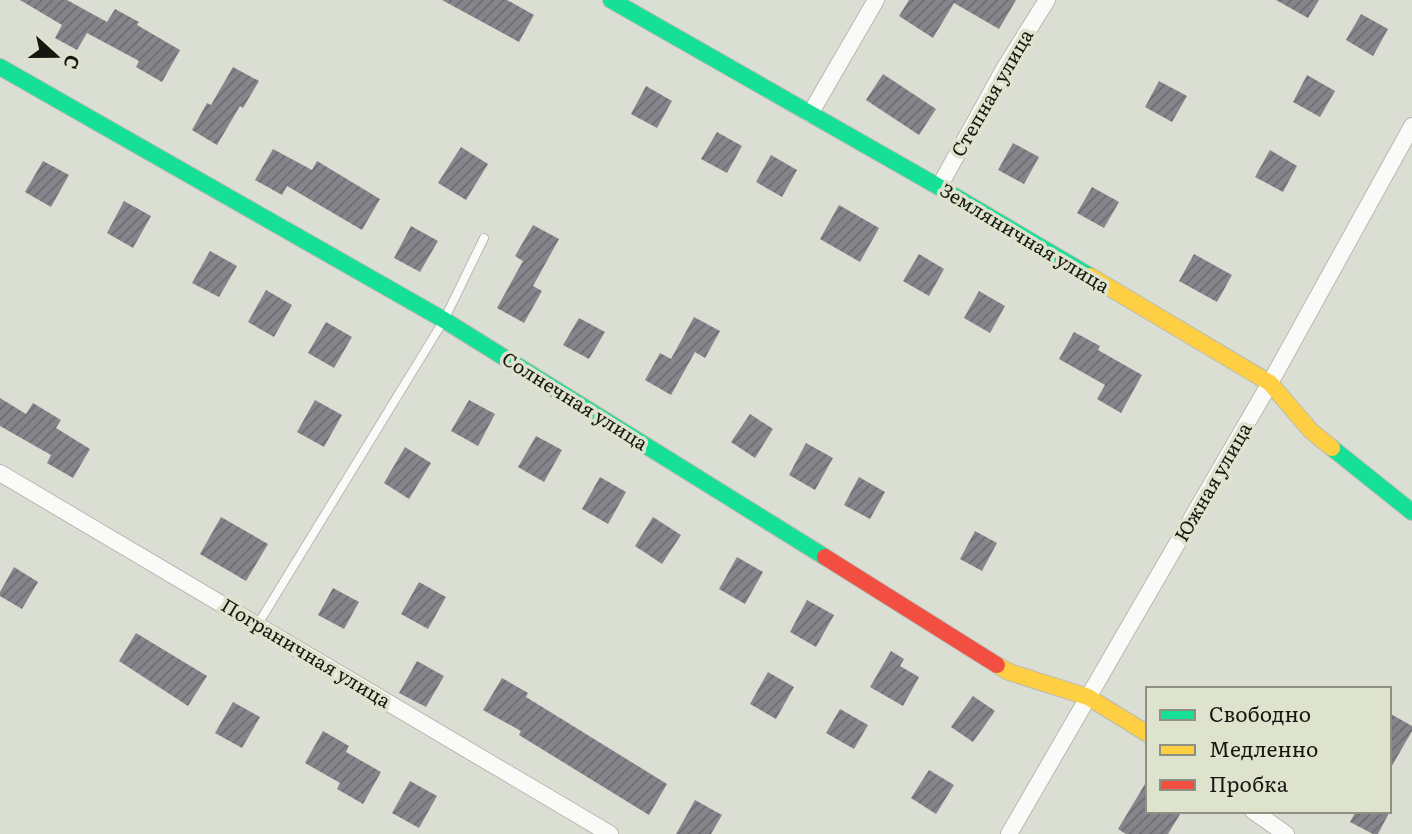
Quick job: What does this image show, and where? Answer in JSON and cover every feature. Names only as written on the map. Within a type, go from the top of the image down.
[{"type":"street","name":"Земляничная улица","points":[[611,0],[939,187],[1270,383],[1311,431],[1412,512]]},
{"type":"street","points":[[810,114],[876,0]]},
{"type":"street","name":"Степная улица","points":[[939,187],[1004,69],[1047,0]]},
{"type":"street","name":"Солнечная улица","points":[[0,67],[444,320],[1009,672],[1088,698],[1146,733]]},
{"type":"street","name":"Южная улица","points":[[1009,834],[1270,383],[1412,126]]},
{"type":"street","name":"Пограничная улица","points":[[0,473],[610,834]]},
{"type":"street","points":[[1256,813],[1286,834]]},
{"type":"lane","points":[[258,624],[444,320],[484,238]]},
{"type":"building","points":[[20,0],[67,0],[107,22],[115,9],[180,50],[162,82],[136,67],[139,61],[87,33],[77,50],[55,38],[62,25]]},
{"type":"building","points":[[442,0],[507,0],[534,15],[519,42]]},
{"type":"building","points":[[909,0],[1016,0],[999,29],[954,3],[933,38],[899,16]]},
{"type":"building","points":[[1276,0],[1319,0],[1308,18]]},
{"type":"building","points":[[1361,14],[1388,29],[1373,56],[1346,40]]},
{"type":"building","points":[[233,67],[259,81],[243,108],[240,106],[217,145],[192,130],[207,103],[211,105]]},
{"type":"building","points":[[883,74],[936,109],[919,135],[866,100]]},
{"type":"building","points":[[1307,75],[1335,91],[1320,117],[1293,102]]},
{"type":"building","points":[[1159,81],[1187,96],[1172,122],[1145,107]]},
{"type":"building","points":[[646,86],[672,101],[657,128],[631,114]]},
{"type":"building","points":[[717,132],[742,146],[727,173],[701,159]]},
{"type":"building","points":[[1013,143],[1039,157],[1024,184],[998,170]]},
{"type":"building","points":[[461,147],[488,164],[466,200],[438,183]]},
{"type":"building","points":[[273,149],[312,170],[317,161],[380,199],[362,230],[287,186],[282,195],[255,180]]},
{"type":"building","points":[[1270,150],[1297,166],[1283,192],[1255,177]]},
{"type":"building","points":[[771,155],[797,170],[782,197],[756,182]]},
{"type":"building","points":[[43,161],[69,175],[51,207],[25,192]]},
{"type":"building","points":[[1092,187],[1119,202],[1104,228],[1077,213]]},
{"type":"building","points":[[124,201],[151,216],[133,248],[107,233]]},
{"type":"building","points":[[839,205],[879,228],[860,262],[820,239]]},
{"type":"building","points":[[533,225],[559,239],[533,286],[542,291],[524,323],[497,308],[523,261],[515,256]]},
{"type":"building","points":[[411,226],[438,241],[420,272],[394,258]]},
{"type":"building","points":[[210,251],[237,266],[219,297],[192,283]]},
{"type":"building","points":[[919,254],[944,269],[929,296],[903,281]]},
{"type":"building","points":[[1194,254],[1232,275],[1217,302],[1179,281]]},
{"type":"building","points":[[266,290],[292,305],[274,337],[248,322]]},
{"type":"building","points":[[979,291],[1005,306],[990,333],[964,318]]},
{"type":"building","points":[[694,317],[720,331],[705,358],[695,352],[671,395],[645,380],[660,353],[671,359]]},
{"type":"building","points":[[579,318],[605,332],[589,359],[563,345]]},
{"type":"building","points":[[326,322],[352,337],[334,368],[308,353]]},
{"type":"building","points":[[1074,332],[1100,346],[1098,350],[1142,375],[1121,413],[1097,399],[1105,385],[1059,359]]},
{"type":"building","points":[[0,398],[26,414],[33,403],[61,420],[56,428],[90,449],[73,478],[47,463],[51,455],[0,426]]},
{"type":"building","points":[[315,400],[342,415],[324,447],[297,432]]},
{"type":"building","points":[[469,400],[495,414],[478,446],[451,431]]},
{"type":"building","points":[[750,414],[773,429],[755,458],[731,442]]},
{"type":"building","points":[[536,436],[562,450],[544,482],[518,467]]},
{"type":"building","points":[[806,443],[833,458],[815,490],[789,475]]},
{"type":"building","points":[[405,447],[431,463],[409,499],[384,483]]},
{"type":"building","points":[[600,477],[626,492],[608,524],[582,509]]},
{"type":"building","points":[[859,477],[885,492],[870,519],[844,505]]},
{"type":"building","points":[[221,517],[268,544],[246,581],[200,554]]},
{"type":"building","points":[[653,517],[681,535],[662,564],[635,546]]},
{"type":"building","points":[[975,531],[997,543],[982,571],[960,559]]},
{"type":"building","points":[[737,557],[763,572],[745,604],[719,589]]},
{"type":"building","points":[[14,567],[38,582],[22,609],[0,596]]},
{"type":"building","points":[[419,582],[446,597],[428,629],[401,614]]},
{"type":"building","points":[[333,588],[359,602],[344,629],[318,615]]},
{"type":"building","points":[[807,600],[834,615],[816,647],[790,632]]},
{"type":"building","points":[[136,633],[207,676],[188,706],[119,661]]},
{"type":"building","points":[[891,651],[904,659],[900,666],[919,677],[903,706],[870,687]]},
{"type":"building","points":[[417,661],[444,676],[426,707],[399,693]]},
{"type":"building","points":[[768,672],[794,687],[776,719],[750,704]]},
{"type":"building","points":[[502,678],[528,693],[526,697],[667,784],[649,815],[519,735],[521,731],[483,710]]},
{"type":"building","points":[[973,696],[995,711],[973,742],[951,727]]},
{"type":"building","points":[[233,702],[260,717],[242,748],[215,733]]},
{"type":"building","points":[[840,709],[868,725],[854,749],[826,733]]},
{"type":"building","points":[[1391,714],[1412,726],[1412,731],[1391,768]]},
{"type":"building","points":[[323,731],[349,746],[346,752],[381,772],[363,804],[337,789],[340,783],[305,763]]},
{"type":"building","points":[[929,770],[954,785],[936,814],[911,798]]},
{"type":"building","points":[[410,781],[437,796],[419,828],[392,813]]},
{"type":"building","points":[[1146,782],[1146,813],[1181,813],[1168,834],[1126,834],[1118,829]]},
{"type":"building","points":[[695,800],[722,815],[711,834],[676,834]]},
{"type":"building","points":[[1355,813],[1389,813],[1378,834],[1350,822]]},
{"type":"traffic: fast","points":[[611,0],[1090,276]]},
{"type":"traffic: fast","points":[[0,67],[444,320],[825,557]]},
{"type":"traffic: fast","points":[[1332,448],[1412,512]]},
{"type":"traffic: slow","points":[[1090,276],[1270,383],[1311,431],[1332,448]]},
{"type":"traffic: slow","points":[[997,665],[1009,672],[1088,697],[1146,733]]},
{"type":"traffic: jam","points":[[825,557],[997,665]]}]
